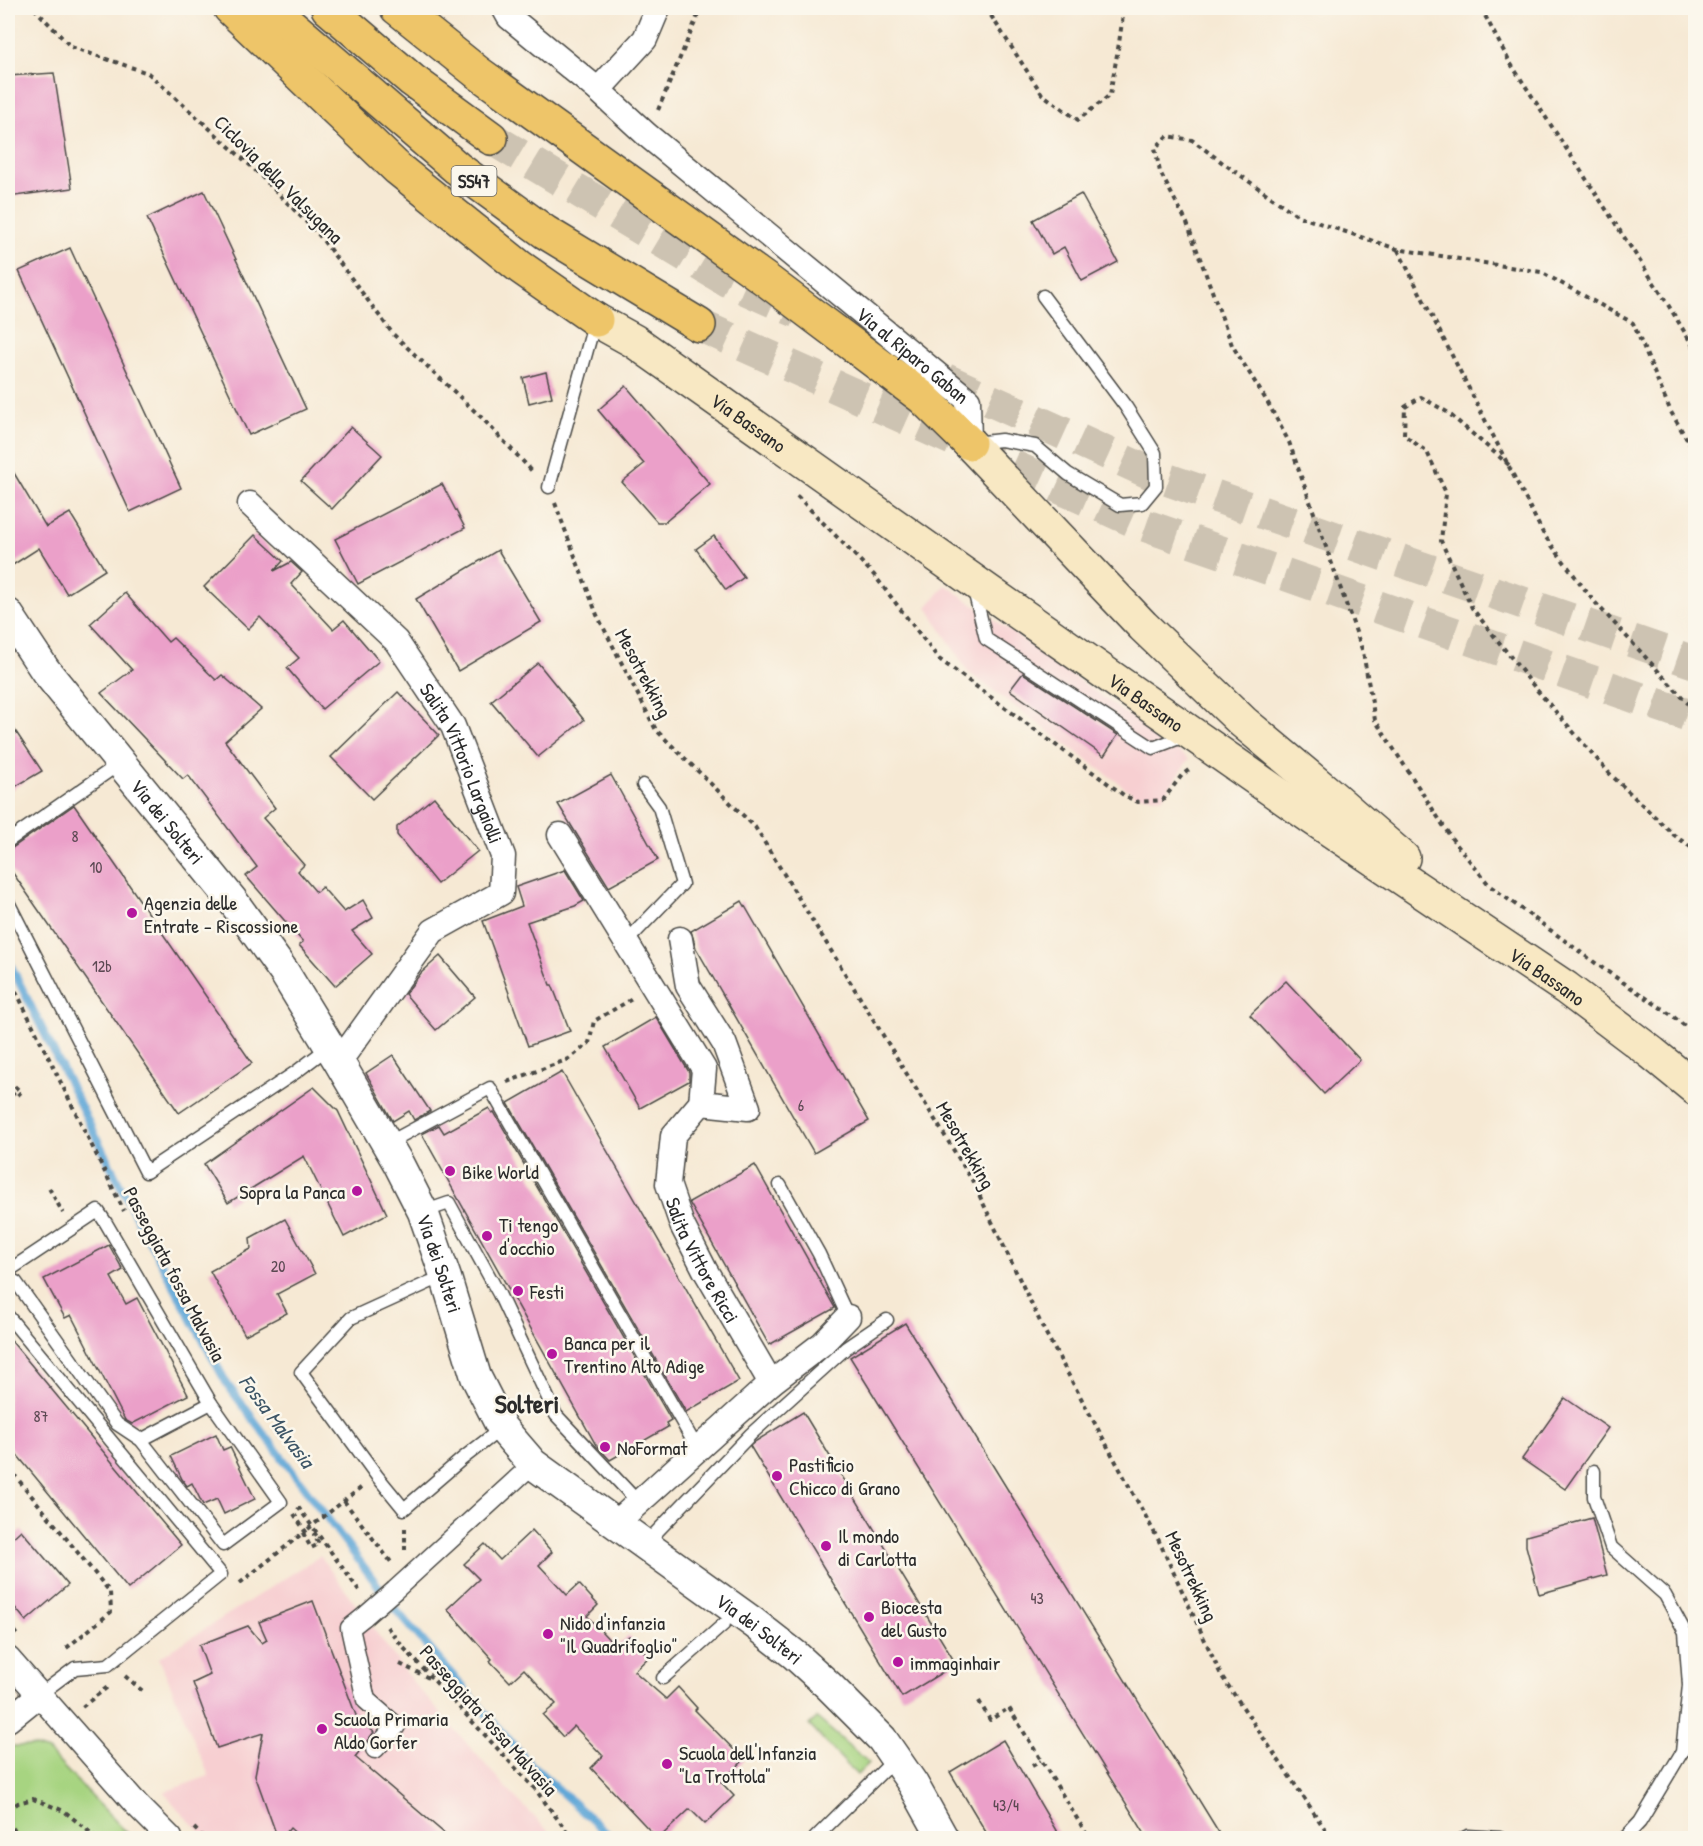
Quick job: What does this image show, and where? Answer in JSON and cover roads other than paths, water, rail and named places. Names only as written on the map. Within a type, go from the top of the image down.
[{"type":"highway","points":[[230,8],[398,169],[520,267],[596,320]]},
{"type":"highway","name":"SS47","points":[[271,8],[457,168],[545,232],[699,325]]},
{"type":"highway","name":"SS47","points":[[328,8],[412,80],[491,138]]},
{"type":"highway","points":[[397,8],[477,72],[759,275],[922,397],[969,443]]},
{"type":"main road","name":"Via Bassano","points":[[596,320],[634,341],[1314,819],[1566,988],[1652,1053],[1695,1089]]},
{"type":"main road","points":[[969,443],[1143,626],[1243,722],[1421,873],[1566,988]]},
{"type":"street","name":"Via al Riparo Gaban","points":[[504,8],[509,17],[598,90],[647,135],[968,400],[969,443]]},
{"type":"street","points":[[598,90],[645,39],[658,8]]},
{"type":"street","name":"Salita Vittorio Largaiolli","points":[[250,504],[396,641],[453,726],[503,856],[501,893],[433,931],[334,1054]]},
{"type":"street","name":"Via dei Solteri","points":[[8,614],[45,670],[259,936],[334,1054],[387,1144],[423,1212],[476,1377],[502,1428],[533,1464],[616,1522],[795,1655],[882,1739],[913,1784],[944,1836]]},
{"type":"street","points":[[560,835],[704,1069],[701,1103],[748,1108],[724,1043],[688,986],[680,939]]},
{"type":"street","name":"Salita Vittore Ricci","points":[[701,1103],[673,1136],[668,1184],[682,1225],[705,1270],[771,1383]]},
{"type":"street","points":[[616,1522],[771,1383],[822,1344],[848,1317]]},
{"type":"street","points":[[375,1749],[396,1726],[366,1700],[350,1628],[365,1607],[400,1585],[533,1464]]},
{"type":"street","points":[[8,1659],[136,1804],[170,1839]]},
{"type":"street","points":[[8,1719],[39,1695]]},
{"type":"lane","points":[[969,443],[1000,440],[1035,446],[1068,474],[1120,505],[1142,503],[1156,486],[1155,453],[1126,407],[1043,296]]},
{"type":"lane","points":[[549,487],[596,320]]},
{"type":"lane","points":[[8,841],[120,764]]},
{"type":"lane","points":[[626,942],[682,884],[659,807],[643,785]]},
{"type":"lane","points":[[8,902],[146,1172],[296,1072],[334,1054]]},
{"type":"lane","points":[[387,1144],[490,1088],[697,1448]]},
{"type":"lane","points":[[780,1185],[819,1254],[848,1317]]},
{"type":"lane","points":[[423,1212],[449,1203],[499,1294],[556,1415],[638,1502]]},
{"type":"lane","points":[[8,1271],[98,1211],[211,1403],[281,1502],[223,1545],[141,1440],[117,1424],[16,1282],[8,1278]]},
{"type":"lane","points":[[446,1278],[430,1282],[351,1318],[301,1372],[404,1509],[502,1428]]},
{"type":"lane","points":[[8,1316],[221,1574],[108,1665],[75,1668],[39,1695]]},
{"type":"lane","points":[[645,1544],[751,1434],[846,1348],[887,1320]]},
{"type":"lane","points":[[141,1440],[211,1403]]},
{"type":"lane","points":[[1593,1471],[1594,1497],[1611,1548],[1665,1595],[1685,1632],[1689,1685],[1682,1752],[1640,1822],[1625,1839]]},
{"type":"lane","points":[[663,1678],[724,1624]]},
{"type":"lane","points":[[814,1839],[895,1758]]},
{"type":"lane","points":[[1464,1839],[1468,1836],[1500,1839]]},
{"type":"waterway","name":"Fossa Malvasia","points":[[8,960],[134,1213],[227,1384],[396,1610],[526,1760],[612,1838]]},
{"type":"tunnel","points":[[491,138],[728,281],[798,312]]},
{"type":"tunnel","points":[[699,325],[1141,524],[1696,718]]},
{"type":"tunnel","points":[[856,339],[1157,476],[1696,663]]},
{"type":"place","name":"Agenzia delle Entrate - Riscossione","points":[[132,913]]},
{"type":"place","name":"Bike World","points":[[450,1171]]},
{"type":"place","name":"Sopra la Panca","points":[[357,1191]]},
{"type":"place","name":"Ti tengo d'occhio","points":[[487,1236]]},
{"type":"place","name":"Festi","points":[[518,1291]]},
{"type":"place","name":"Banca per il Trentino Alto Adige","points":[[552,1354]]},
{"type":"place","name":"NoFormat","points":[[605,1447]]},
{"type":"place","name":"Pastificio Chicco di Grano","points":[[777,1476]]},
{"type":"place","name":"Il mondo di Carlotta","points":[[826,1546]]},
{"type":"place","name":"Biocesta del Gusto","points":[[869,1617]]},
{"type":"place","name":"Nido d'infanzia \"Il Quadrifoglio\"","points":[[548,1634]]},
{"type":"place","name":"immaginhair","points":[[898,1662]]},
{"type":"place","name":"Scuola Primaria Aldo Gorfer","points":[[322,1729]]},
{"type":"place","name":"Scuola dell'Infanzia \"La Trottola\"","points":[[667,1764]]},
{"type":"district","name":"Solteri","points":[[527,1403]]}]
